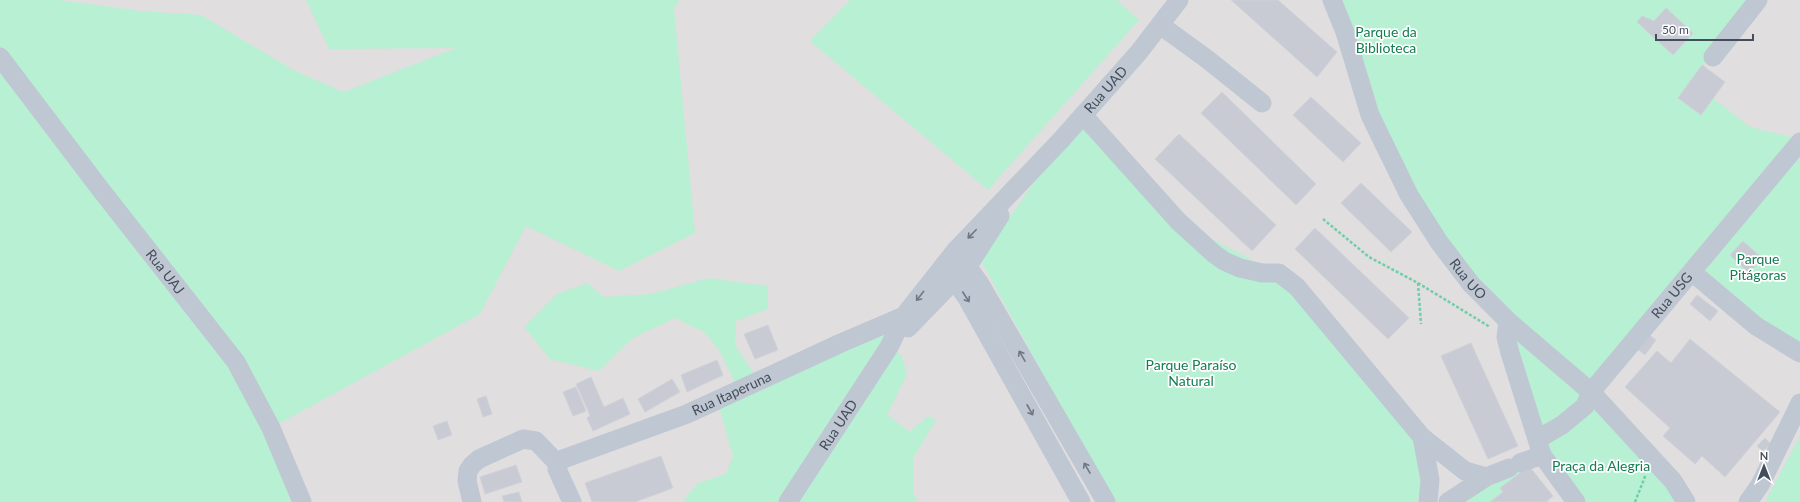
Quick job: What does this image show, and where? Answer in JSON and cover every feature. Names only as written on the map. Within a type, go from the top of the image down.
[{"type":"street","name":"Rua UAD","points":[[788,502],[889,347],[949,272],[956,250],[1083,115],[1139,52],[1179,0]]},
{"type":"street","points":[[1139,52],[1167,30],[1193,0]]},
{"type":"street","name":"Rua UO","points":[[1332,0],[1345,32],[1370,115],[1409,195],[1424,220],[1459,269],[1507,329],[1591,392],[1673,482],[1686,502]]},
{"type":"street","points":[[1713,57],[1758,0]]},
{"type":"street","points":[[1167,30],[1208,59],[1262,103]]},
{"type":"street","name":"Rua UAJ","points":[[0,57],[101,190],[236,362],[271,428],[302,502]]},
{"type":"street","points":[[1083,115],[1178,221],[1213,253],[1224,261],[1240,268],[1262,273],[1279,273],[1297,287],[1422,437],[1465,471],[1486,477]]},
{"type":"street","name":"Rua USG","points":[[1448,502],[1486,477],[1514,466],[1540,447],[1562,425],[1585,406],[1591,392],[1800,142]]},
{"type":"street","name":"Rua UAD","points":[[889,347],[904,316],[949,272],[968,266],[1028,175]]},
{"type":"street","points":[[956,250],[980,284],[1106,502]]},
{"type":"street","points":[[949,272],[967,298],[1081,502]]},
{"type":"street","points":[[1692,272],[1756,326],[1800,352]]},
{"type":"street","name":"Rua Itaperuna","points":[[558,464],[563,460],[687,414],[841,343],[904,316]]},
{"type":"street","points":[[1507,329],[1540,447],[1576,502]]},
{"type":"street","points":[[1748,502],[1760,485],[1800,403]]},
{"type":"street","points":[[1422,437],[1430,480],[1428,502]]},
{"type":"street","points":[[472,502],[467,481],[468,471],[472,465],[479,459],[523,439],[536,441],[558,464],[557,469],[572,502]]},
{"type":"path","points":[[1323,219],[1369,257],[1507,329]]},
{"type":"path","points":[[1418,283],[1421,324]]},
{"type":"path","points":[[1635,502],[1652,459]]},
{"type":"shaded area","points":[[0,0],[1800,0],[1800,502],[0,502]]},
{"type":"green space","points":[[0,0],[59,0],[140,11],[201,15],[295,71],[344,92],[456,48],[329,49],[306,0],[679,0],[674,9],[695,233],[619,271],[526,226],[480,314],[271,428],[302,502],[0,502]]},
{"type":"green space","points":[[850,0],[1117,0],[1139,20],[988,190],[810,41]]},
{"type":"green space","points":[[1328,0],[1756,0],[1691,81],[1750,127],[1800,139],[1582,393],[1679,502],[1583,502],[1547,452],[1514,333],[1439,242],[1370,115]]},
{"type":"green space","name":"Parque Paraíso Natural","points":[[1091,124],[1178,221],[1286,278],[1417,440],[1424,478],[1417,502],[1113,502],[980,259],[1064,140]]},
{"type":"green space","name":"Parque Pitágoras","points":[[1800,155],[1800,348],[1759,325],[1701,270]]},
{"type":"green space","points":[[709,278],[768,286],[768,309],[736,321],[735,345],[759,381],[904,316],[889,347],[902,356],[907,374],[887,415],[910,432],[928,416],[936,420],[913,458],[913,493],[918,502],[682,502],[698,483],[726,474],[733,456],[717,400],[739,390],[719,350],[704,332],[675,318],[633,338],[598,371],[550,359],[524,327],[557,294],[587,283],[604,297],[651,294]]},
{"type":"green space","points":[[1800,436],[1800,502],[1765,502]]},
{"type":"green space","points":[[1520,463],[1550,502],[1463,502]]},
{"type":"building","points":[[1231,0],[1278,0],[1337,52],[1317,77]]},
{"type":"building","points":[[1666,8],[1693,33],[1673,55],[1637,22],[1642,16],[1654,21]]},
{"type":"building","points":[[1702,65],[1725,82],[1701,115],[1678,98]]},
{"type":"building","points":[[1222,92],[1316,184],[1296,205],[1201,113]]},
{"type":"building","points":[[1311,97],[1361,143],[1343,162],[1293,115]]},
{"type":"building","points":[[1179,134],[1276,225],[1252,251],[1155,159]]},
{"type":"building","points":[[1361,183],[1412,232],[1391,252],[1341,203]]},
{"type":"building","points":[[1315,228],[1409,318],[1388,339],[1295,249]]},
{"type":"building","points":[[1743,241],[1762,258],[1749,273],[1730,255]]},
{"type":"building","points":[[1697,295],[1718,311],[1710,321],[1690,304]]},
{"type":"building","points":[[768,325],[778,350],[755,359],[744,334]]},
{"type":"building","points":[[1643,330],[1656,340],[1645,355],[1632,345]]},
{"type":"building","points":[[1690,339],[1780,412],[1725,477],[1702,456],[1695,464],[1663,436],[1670,428],[1625,387],[1657,351],[1671,363]]},
{"type":"building","points":[[1471,343],[1518,446],[1488,459],[1441,356]]},
{"type":"building","points":[[717,360],[723,375],[687,392],[681,375]]},
{"type":"building","points":[[591,377],[604,407],[623,398],[630,414],[593,431],[587,418],[590,415],[576,384]]},
{"type":"building","points":[[672,379],[680,392],[645,412],[638,399]]},
{"type":"building","points":[[576,387],[586,411],[573,416],[563,392]]},
{"type":"building","points":[[486,396],[492,414],[483,417],[477,399]]},
{"type":"building","points":[[447,421],[452,435],[438,440],[433,426]]},
{"type":"building","points":[[1765,438],[1771,444],[1763,451],[1757,446]]},
{"type":"building","points":[[661,456],[673,488],[635,502],[592,502],[585,483]]},
{"type":"building","points":[[516,465],[522,482],[485,494],[480,477]]},
{"type":"building","points":[[1529,466],[1553,496],[1546,502],[1490,502],[1503,492],[1500,488]]},
{"type":"building","points":[[519,492],[522,502],[504,502],[502,496]]},
{"type":"park label","name":"Parque da Biblioteca","points":[[1386,40]]},
{"type":"park label","name":"Praça da Alegria","points":[[1601,466]]}]
